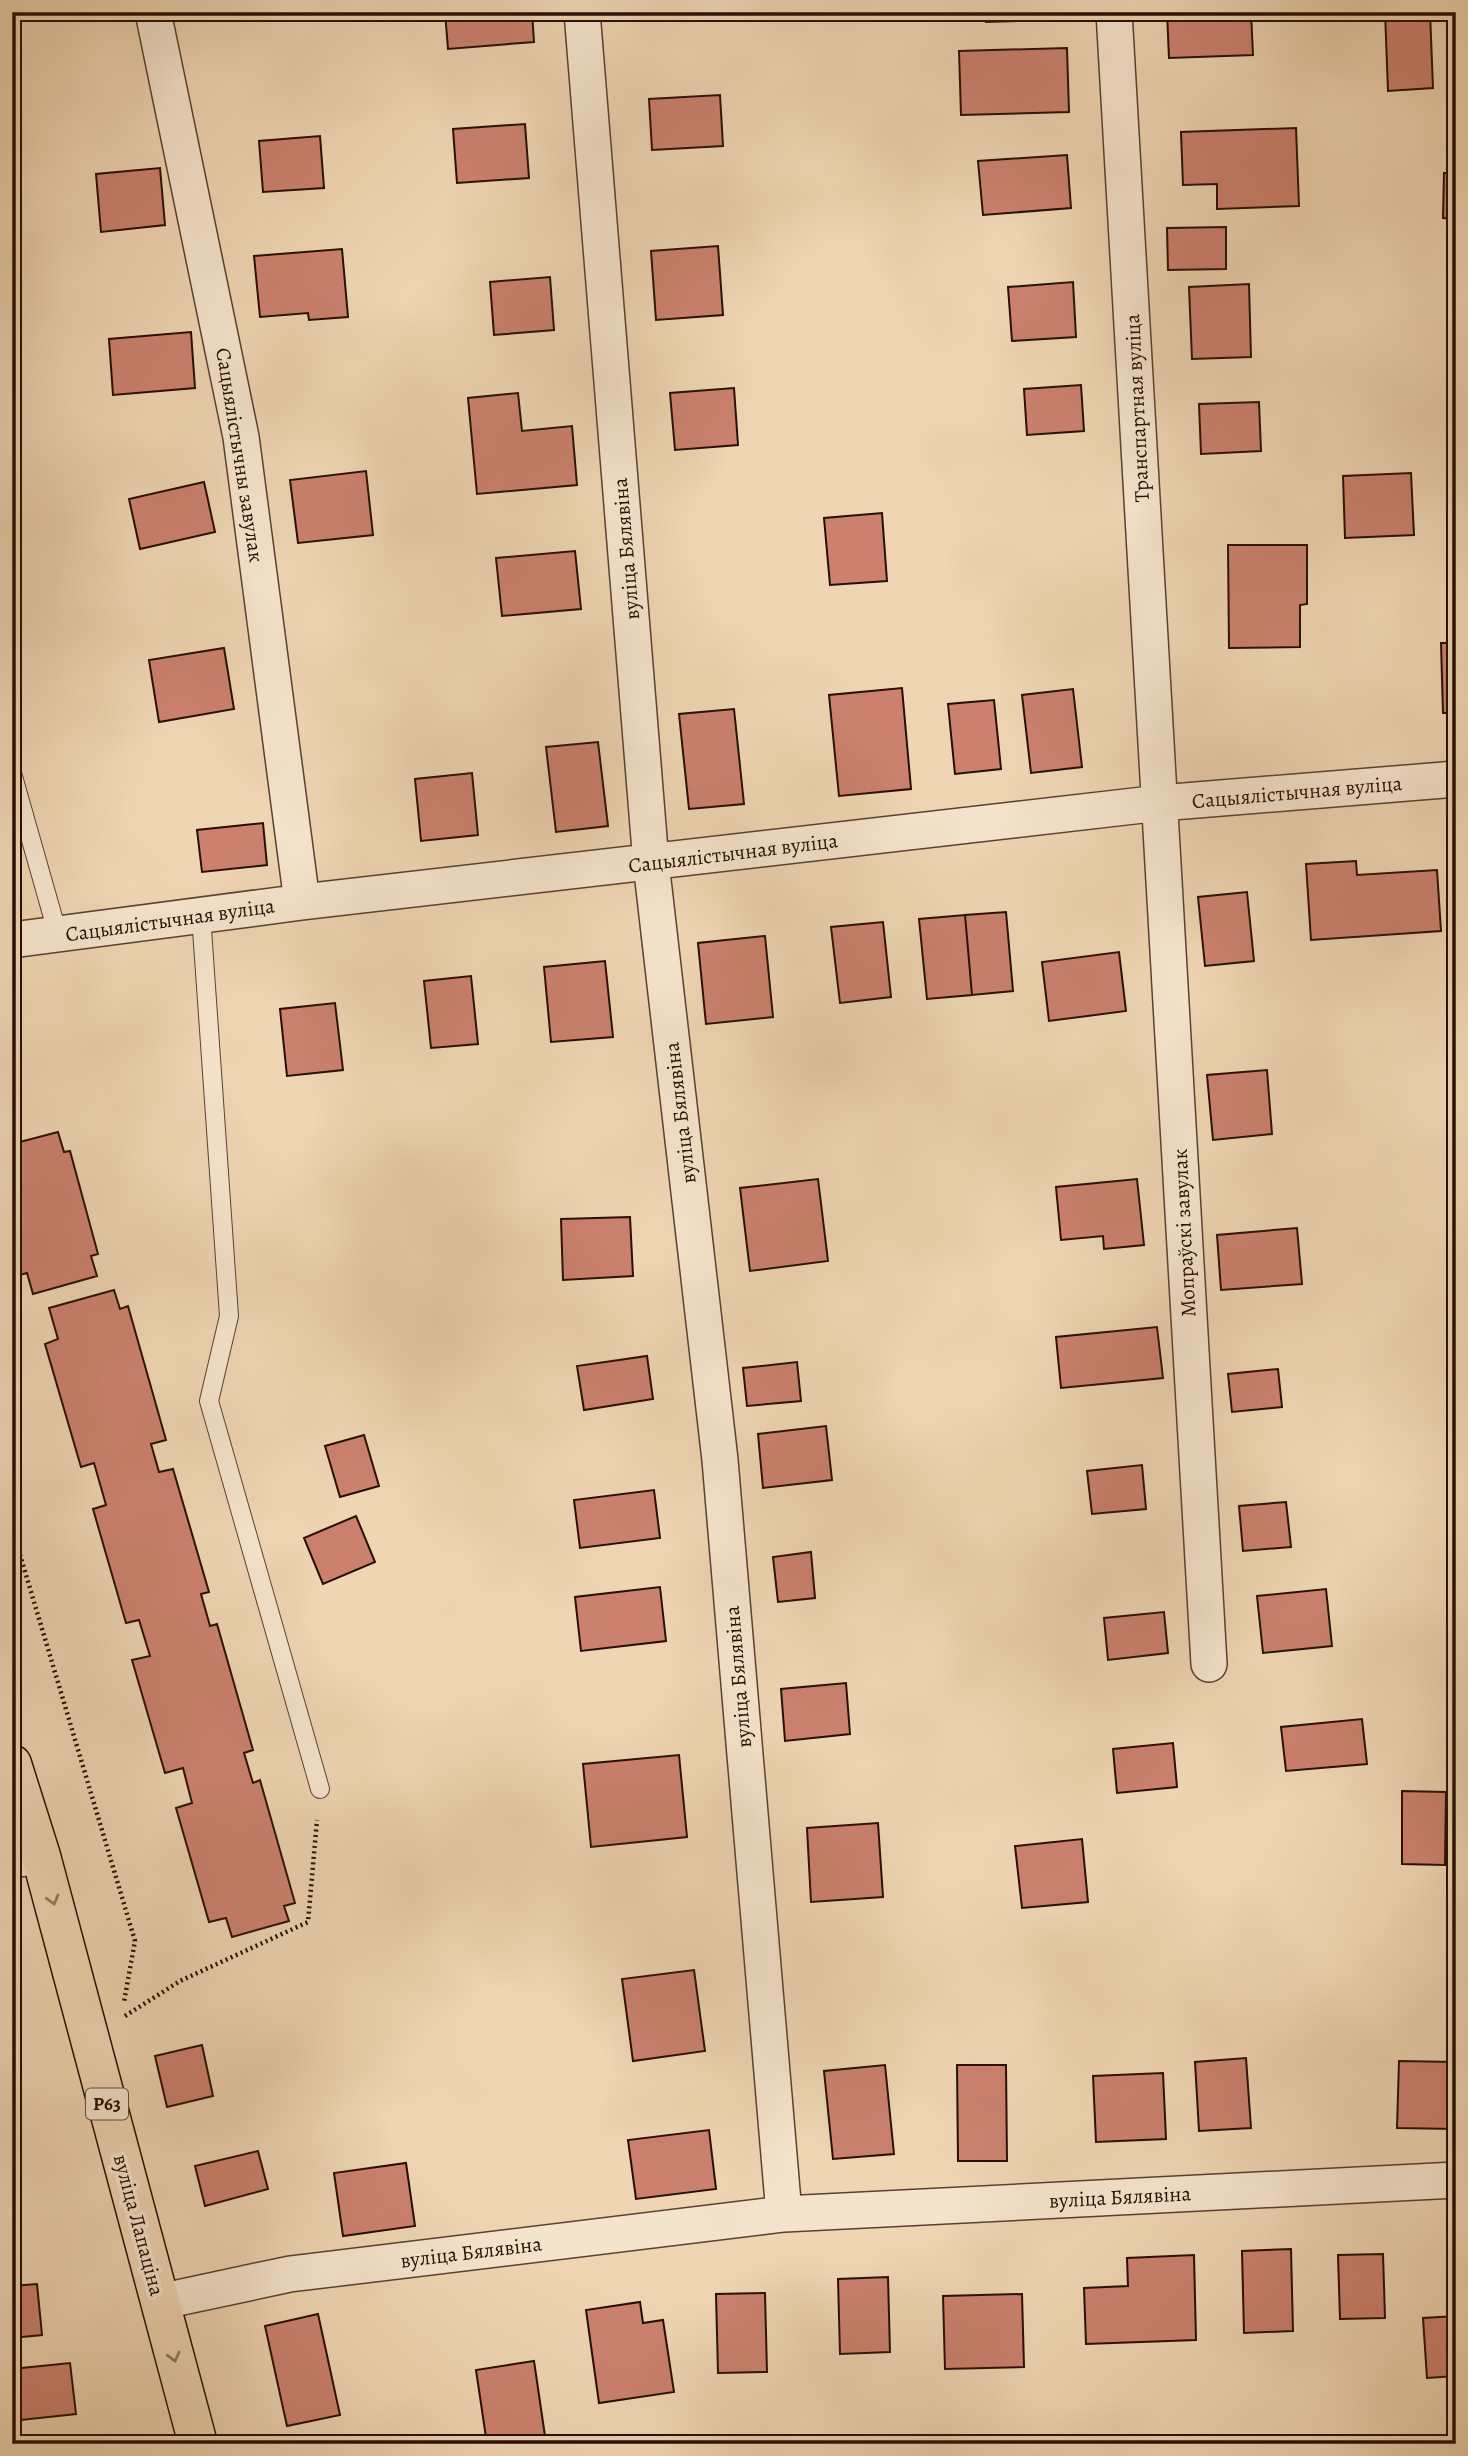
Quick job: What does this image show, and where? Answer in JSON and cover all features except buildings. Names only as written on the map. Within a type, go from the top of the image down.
[{"type":"main road","name":"вуліца Лапаціна","points":[[12,1764],[27,1858],[159,2302],[198,2444]]},
{"type":"street","name":"Сацыялістычны завулак","points":[[153,12],[242,437],[302,902]]},
{"type":"street","name":"вуліца Бялявіна","points":[[582,12],[651,863],[720,1460],[784,2214]]},
{"type":"street","name":"Транспартная вуліца","points":[[1114,12],[1160,803]]},
{"type":"street","name":"Сацыялістычная вуліца","points":[[12,940],[302,902],[1160,803],[1456,779]]},
{"type":"street","name":"Мопраўскі завулак","points":[[1160,803],[1209,1664]]},
{"type":"street","name":"вуліца Бялявіна","points":[[159,2302],[290,2274],[784,2214],[1456,2180]]},
{"type":"lane","points":[[12,773],[58,935]]},
{"type":"lane","points":[[201,915],[229,1316],[209,1401],[320,1789]]},
{"type":"path","points":[[12,1528],[135,1941],[121,2019],[180,1981],[309,1923],[320,1789]]}]
